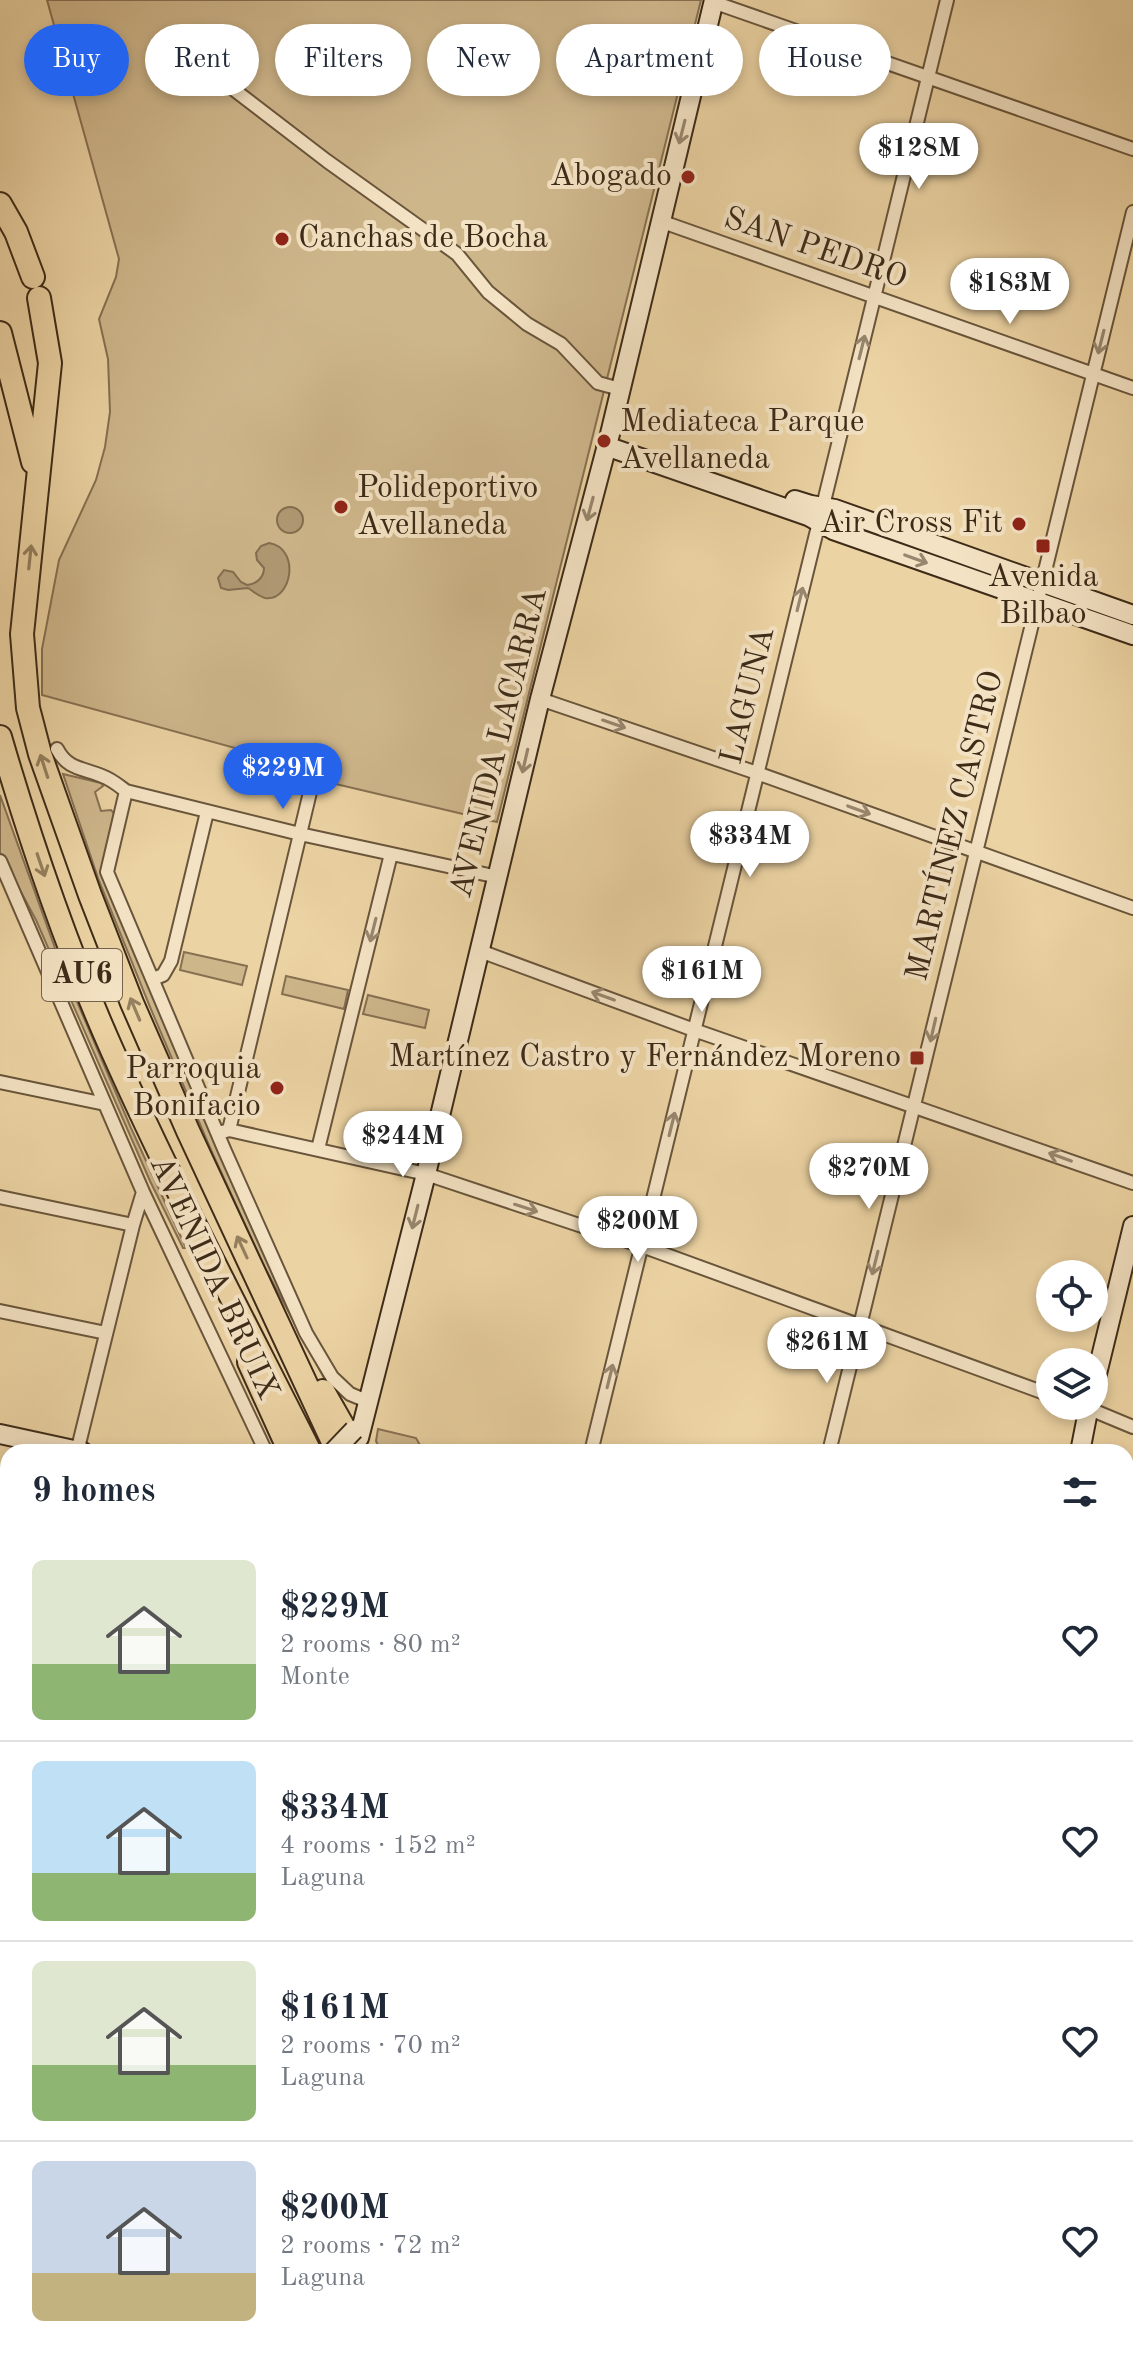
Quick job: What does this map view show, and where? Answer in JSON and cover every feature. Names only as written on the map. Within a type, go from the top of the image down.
[{"type":"highway","name":"AU6","points":[[0,204],[16,232],[36,287],[50,363],[22,634],[28,708],[40,754],[132,1003],[188,1131],[262,1289],[351,1432]]},
{"type":"highway","name":"AU6","points":[[0,333],[37,479]]},
{"type":"highway","name":"AU6","points":[[0,737],[54,905],[111,1048],[185,1205],[306,1444]]},
{"type":"highway","points":[[185,1205],[242,1346],[286,1444]]},
{"type":"street","name":"LAGUNA","points":[[593,1444],[947,0]]},
{"type":"street","points":[[714,1],[1133,149]]},
{"type":"street","name":"AVENIDA LACARRA","points":[[351,1432],[426,1174],[540,699],[608,440],[714,1]]},
{"type":"street","points":[[242,96],[457,254],[488,292],[527,324],[561,344],[598,383],[620,389]]},
{"type":"street","name":"MARTÍNEZ CASTRO","points":[[831,1444],[1133,212]]},
{"type":"street","name":"SAN PEDRO","points":[[660,221],[1133,388]]},
{"type":"street","points":[[608,440],[808,516],[835,509],[1133,615]]},
{"type":"street","points":[[821,515],[833,530],[1133,635]]},
{"type":"street","points":[[540,699],[1133,908]]},
{"type":"street","points":[[57,749],[68,764],[106,777],[126,791],[300,834],[498,877]]},
{"type":"street","points":[[224,1132],[312,784]]},
{"type":"street","points":[[126,791],[107,872],[224,1132],[293,1305],[322,1363],[350,1394],[351,1432]]},
{"type":"street","points":[[153,979],[163,975],[171,961],[207,812]]},
{"type":"street","points":[[318,1149],[391,854]]},
{"type":"street","name":"AVENIDA BRUIX","points":[[0,861],[143,1192],[262,1444]]},
{"type":"street","points":[[480,951],[694,1030],[1133,1183]]},
{"type":"street","points":[[0,1082],[105,1104]]},
{"type":"street","points":[[224,1132],[318,1149],[426,1174],[642,1246],[1036,1390]]},
{"type":"street","points":[[81,1444],[143,1192]]},
{"type":"street","points":[[0,1197],[133,1225]]},
{"type":"street","points":[[1103,1348],[1133,1226]]},
{"type":"street","points":[[0,1311],[106,1333]]},
{"type":"street","points":[[1108,1416],[1133,1427]]},
{"type":"street","points":[[1081,1444],[1085,1420]]},
{"type":"street","points":[[0,1434],[44,1444]]},
{"type":"shaded area","name":"Polideportivo Avellaneda","points":[[47,0],[701,0],[695,24],[556,24],[556,96],[677,96],[497,822],[255,765],[257,754],[42,695],[42,649],[59,560],[96,480],[105,447],[110,412],[108,359],[99,319],[116,277],[119,259],[74,96],[129,96],[129,24],[54,24]]},
{"type":"shaded area","points":[[290,507],[299,511],[303,520],[299,529],[290,533],[281,529],[277,520],[281,511]]},
{"type":"shaded area","points":[[269,543],[286,554],[289,564],[287,584],[282,592],[265,598],[248,588],[221,588],[218,578],[224,570],[233,572],[247,585],[259,580],[264,568],[257,560],[256,553],[261,546]]},
{"type":"shaded area","points":[[63,774],[103,786],[95,792],[101,811],[111,810],[115,815],[102,868],[317,1363],[347,1410],[346,1419],[264,1266],[211,1150],[98,878]]},
{"type":"shaded area","points":[[0,795],[60,962],[186,1248],[183,1248],[150,1181],[36,920],[0,853]]},
{"type":"shaded area","points":[[184,952],[247,966],[242,985],[180,970]]},
{"type":"shaded area","points":[[286,976],[348,990],[344,1009],[282,994]]},
{"type":"shaded area","points":[[368,995],[429,1010],[425,1028],[363,1014]]},
{"type":"shaded area","points":[[378,1429],[416,1438],[419,1444],[377,1444]]},
{"type":"place","name":"Abogado","points":[[688,177]]},
{"type":"place","name":"Canchas de Bocha","points":[[282,239]]},
{"type":"place","name":"Mediateca Parque Avellaneda","points":[[604,441]]},
{"type":"place","name":"Polideportivo Avellaneda","points":[[341,507]]},
{"type":"place","name":"Air Cross Fit","points":[[1019,524]]},
{"type":"place","name":"Avenida Bilbao","points":[[1043,546]]},
{"type":"place","name":"Martínez Castro y Fernández Moreno","points":[[917,1058]]},
{"type":"place","name":"Parroquia Bonifacio","points":[[277,1088]]}]
